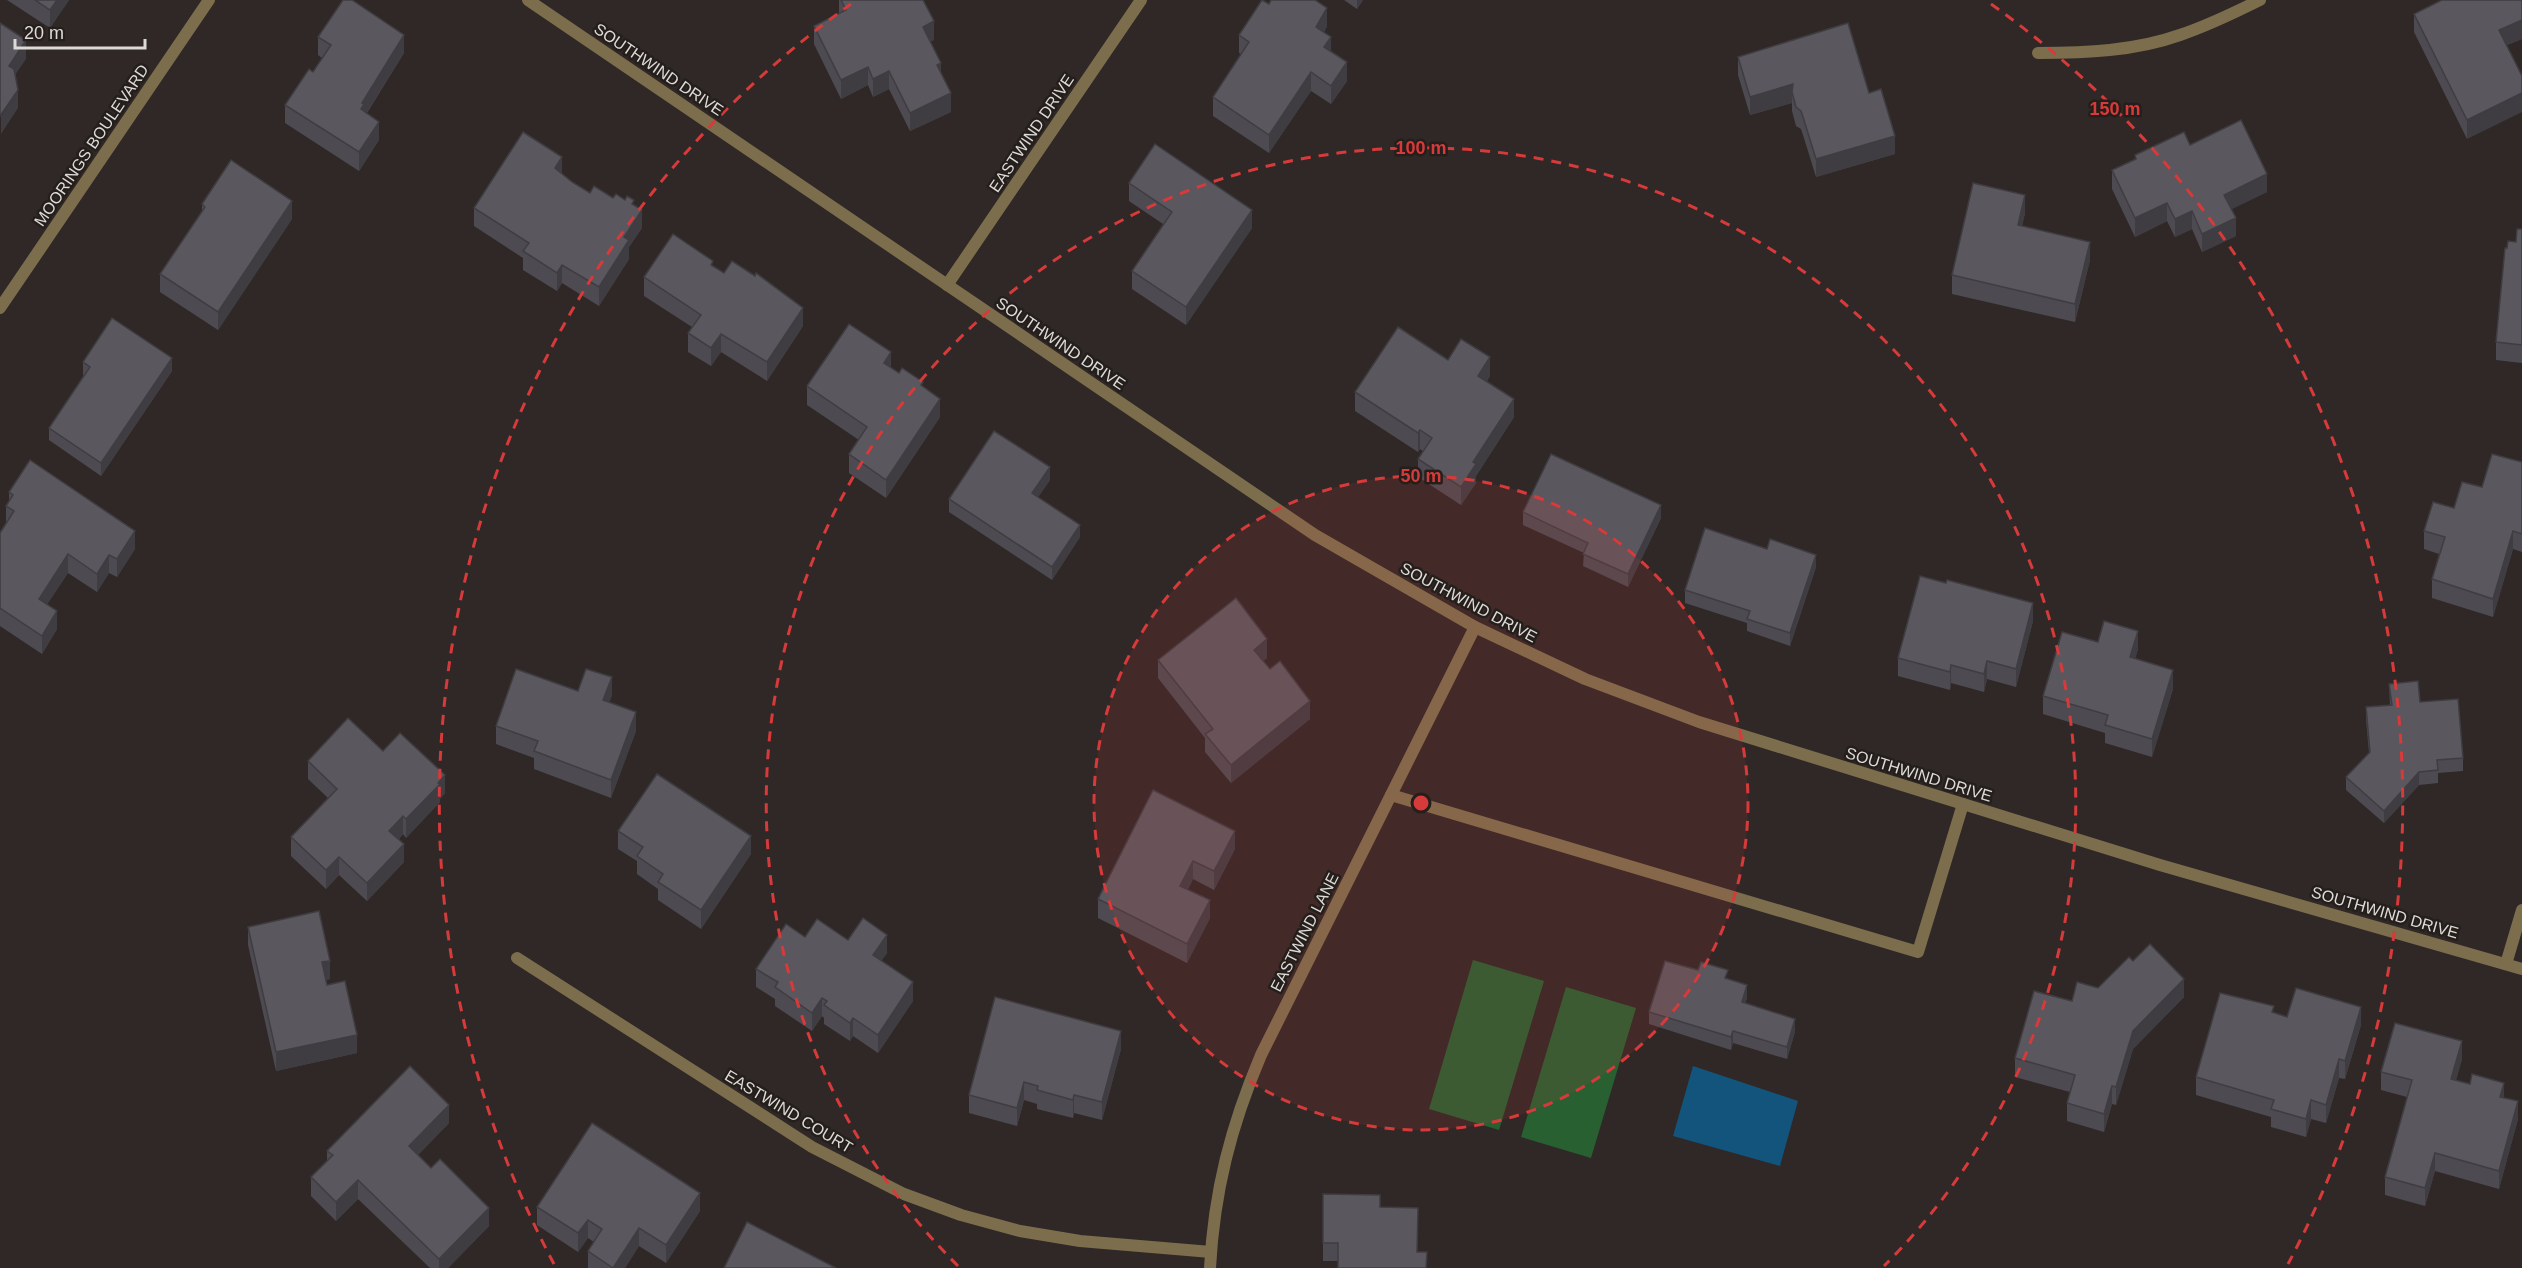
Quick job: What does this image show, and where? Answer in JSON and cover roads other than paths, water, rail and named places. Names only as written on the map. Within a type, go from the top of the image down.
[{"type":"street","name":"MOORINGS BOULEVARD","points":[[0,308],[209,0]]},
{"type":"street","name":"SOUTHWIND DRIVE","points":[[528,0],[1315,535],[1475,627],[1585,679],[1765,743],[2160,865],[2522,969]]},
{"type":"street","name":"EASTWIND DRIVE","points":[[947,285],[1142,0]]},
{"type":"street","points":[[2038,53],[2110,50],[2163,40],[2213,23],[2260,0]]},
{"type":"street","name":"EASTWIND LANE","points":[[1210,1268],[1217,1192],[1245,1092],[1475,627]]},
{"type":"street","points":[[1391,795],[1918,952],[1964,804]]},
{"type":"street","points":[[2506,964],[2522,910]]},
{"type":"street","name":"EASTWIND COURT","points":[[516,958],[812,1147],[904,1194],[961,1215],[1020,1231],[1080,1241],[1211,1251]]},
{"type":"water","points":[[1693,1066],[1798,1101],[1780,1166],[1673,1136]]}]
